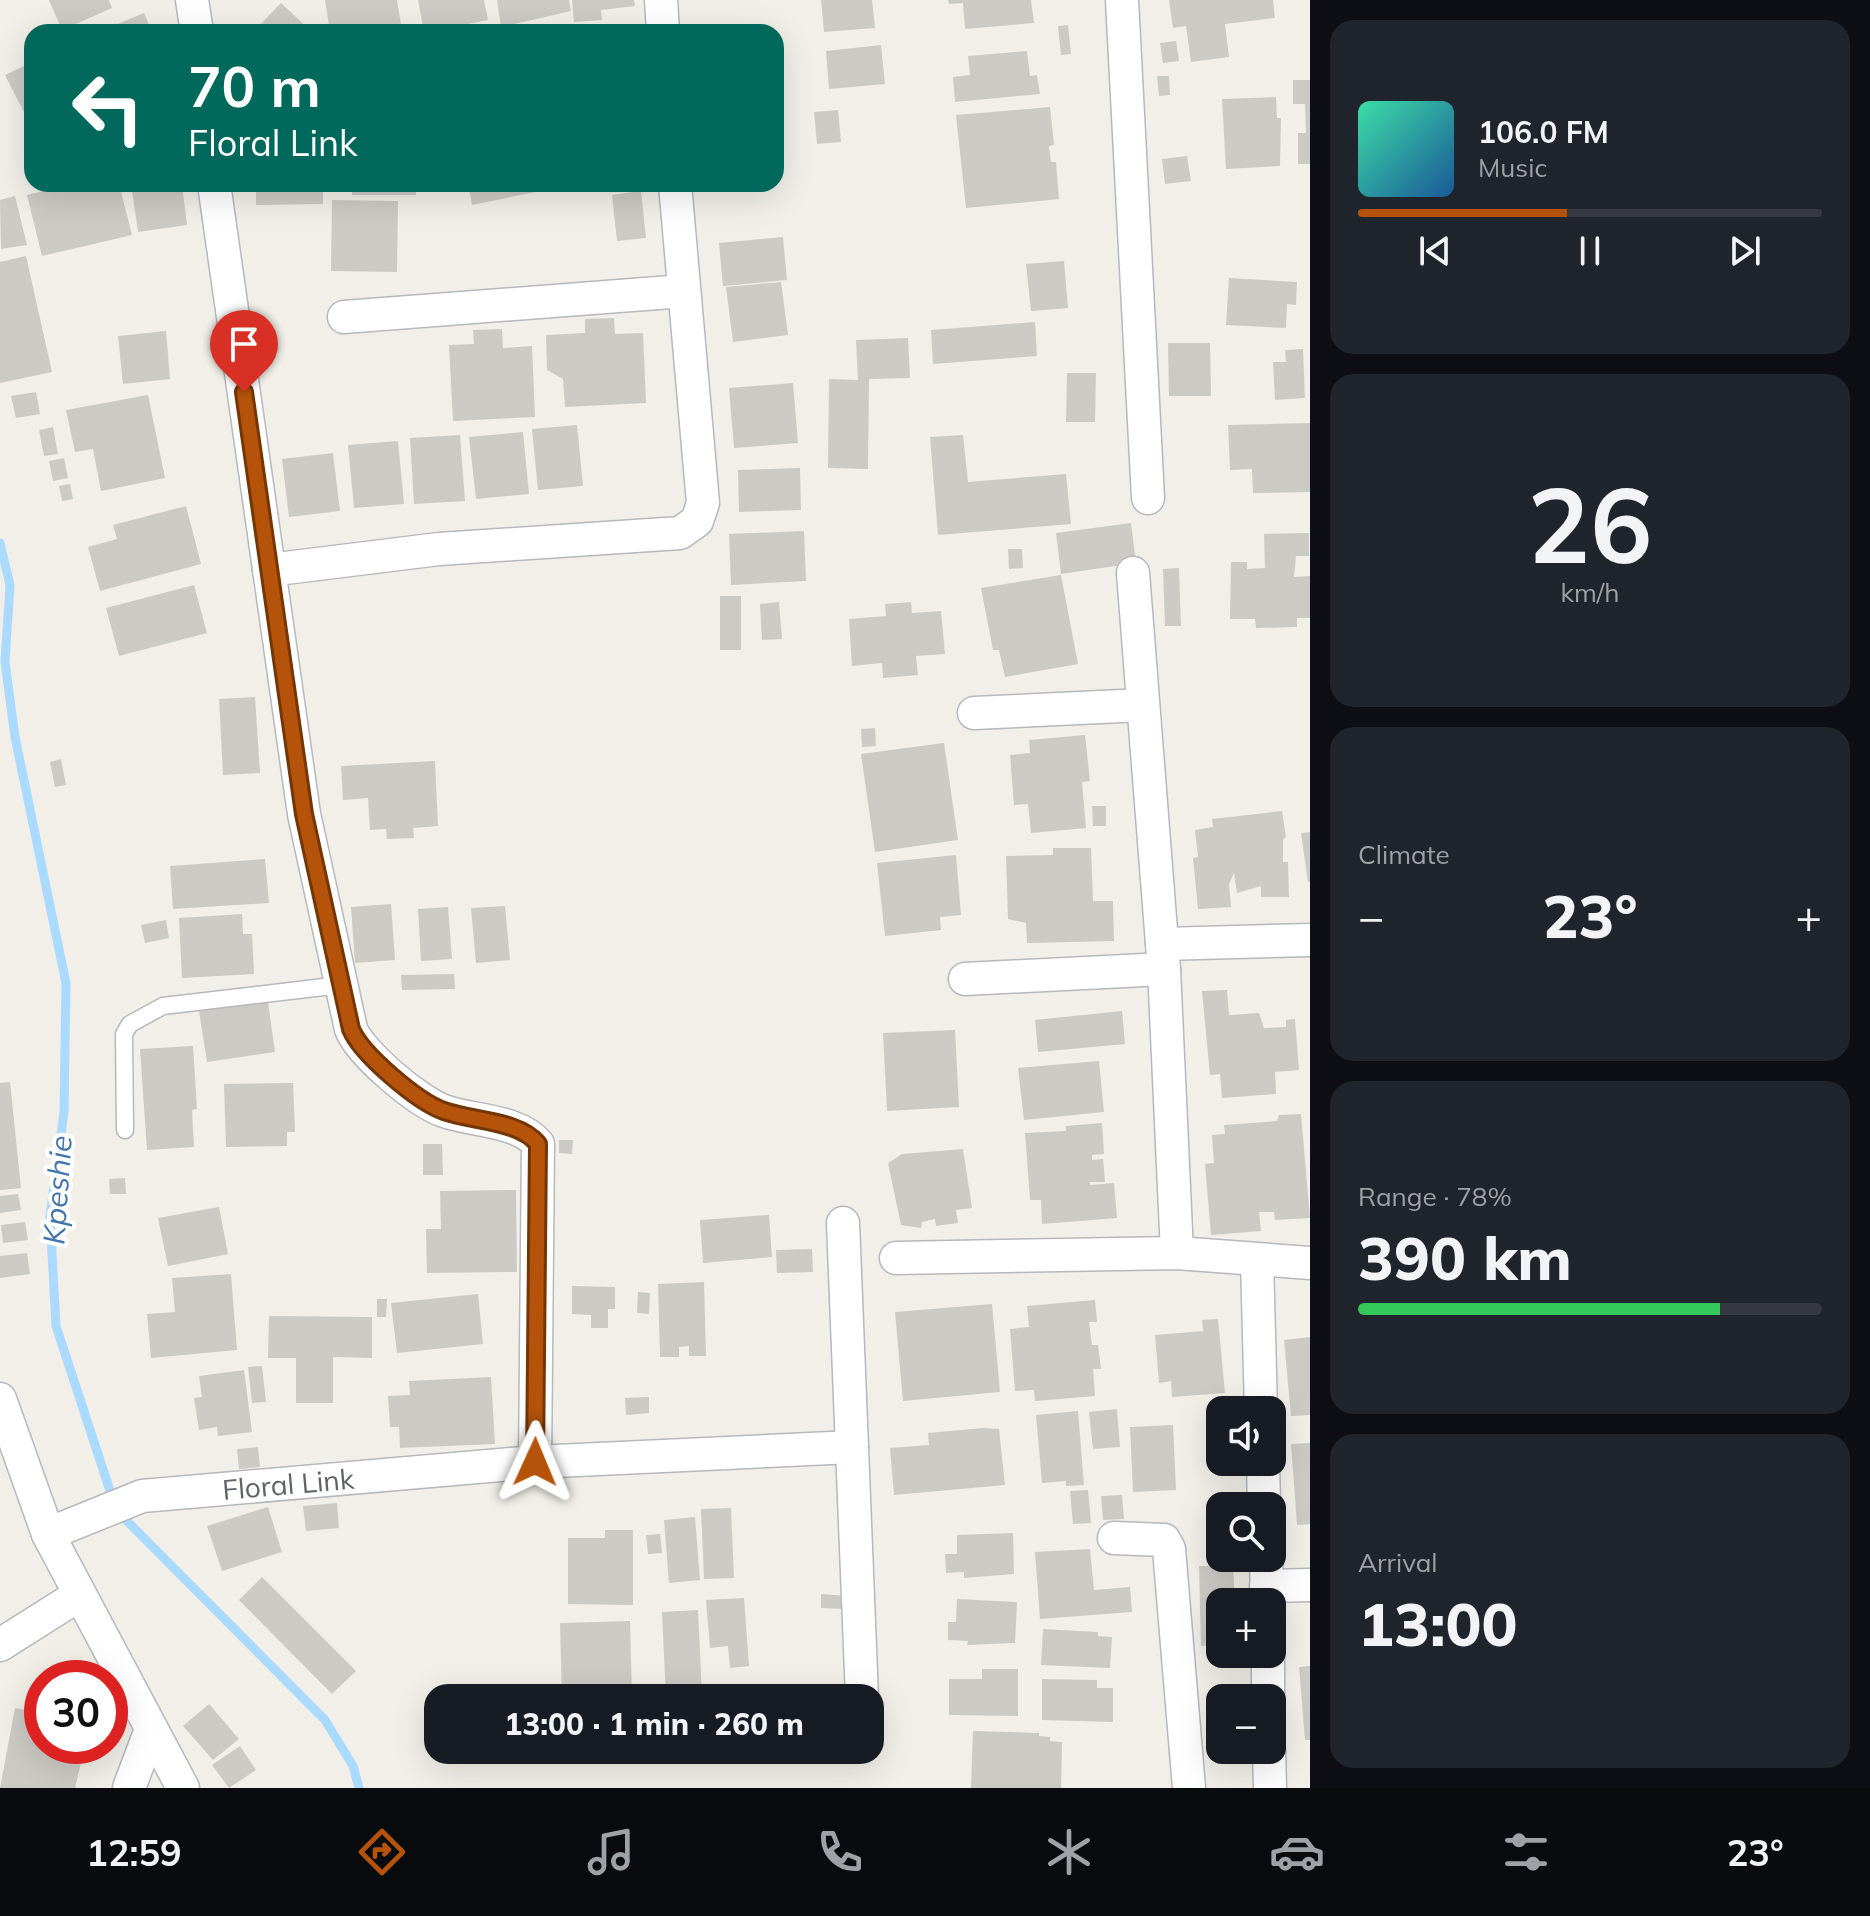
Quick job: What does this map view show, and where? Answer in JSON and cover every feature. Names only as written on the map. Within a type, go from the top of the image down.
[{"type":"street","points":[[661,0],[662,24]]},
{"type":"street","points":[[1122,0],[1148,498]]},
{"type":"street","points":[[215,192],[304,814],[351,1029],[359,1046],[415,1093],[443,1111],[521,1132],[538,1144],[535,1462]]},
{"type":"street","points":[[269,570],[439,549],[680,533],[697,521],[703,503],[676,192]]},
{"type":"street","points":[[344,317],[684,291]]},
{"type":"street","points":[[1133,573],[1163,956],[1177,1253]]},
{"type":"street","points":[[974,713],[1143,705]]},
{"type":"street","points":[[965,979],[1310,940]]},
{"type":"street","points":[[843,1223],[861,1684]]},
{"type":"street","points":[[896,1258],[1177,1253],[1310,1263]]},
{"type":"street","points":[[1257,1260],[1261,1396]]},
{"type":"street","points":[[0,1399],[48,1534],[150,1732],[183,1788]]},
{"type":"street","name":"Floral Link","points":[[48,1534],[142,1496],[535,1462],[852,1447]]},
{"type":"street","points":[[1114,1538],[1164,1540],[1169,1549],[1189,1788]]},
{"type":"street","points":[[1266,1582],[1310,1585]]},
{"type":"street","points":[[0,1645],[79,1595]]},
{"type":"street","points":[[129,1788],[150,1732]]},
{"type":"street","points":[[1269,1764],[1270,1788]]},
{"type":"lane","points":[[125,1130],[124,1034],[144,1015],[186,1002],[341,985]]},
{"type":"building","points":[[49,0],[109,0],[112,8],[76,24],[59,24]]},
{"type":"building","points":[[325,0],[397,0],[401,24],[329,24]]},
{"type":"building","points":[[418,0],[484,0],[488,20],[467,24],[422,24]]},
{"type":"building","points":[[497,0],[569,0],[571,11],[514,24],[501,24]]},
{"type":"building","points":[[572,0],[634,0],[635,6],[601,10],[602,20],[574,22]]},
{"type":"building","points":[[821,0],[872,0],[875,28],[824,32]]},
{"type":"building","points":[[948,0],[1031,0],[1034,23],[965,29],[963,3],[949,4]]},
{"type":"building","points":[[1169,0],[1273,0],[1275,18],[1225,24],[1229,57],[1191,62],[1186,26],[1173,28]]},
{"type":"building","points":[[281,3],[303,24],[261,24]]},
{"type":"building","points":[[144,13],[149,24],[118,24]]},
{"type":"building","points":[[1068,25],[1071,54],[1061,55],[1058,26]]},
{"type":"building","points":[[1176,41],[1179,61],[1163,63],[1160,43]]},
{"type":"building","points":[[881,45],[885,84],[829,89],[826,51]]},
{"type":"building","points":[[1027,51],[1030,76],[1037,75],[1040,94],[955,102],[953,77],[970,75],[968,56]]},
{"type":"building","points":[[24,66],[24,112],[5,75]]},
{"type":"building","points":[[1157,76],[1169,76],[1170,95],[1159,96]]},
{"type":"building","points":[[1293,80],[1310,80],[1310,164],[1298,164],[1298,133],[1306,133],[1305,104],[1293,104]]},
{"type":"building","points":[[1276,97],[1277,118],[1281,118],[1280,166],[1226,169],[1222,99]]},
{"type":"building","points":[[1050,107],[1054,145],[1049,146],[1051,162],[1056,162],[1059,199],[966,208],[956,115]]},
{"type":"building","points":[[838,110],[841,142],[817,144],[814,112]]},
{"type":"building","points":[[1187,156],[1191,181],[1165,184],[1162,159]]},
{"type":"building","points":[[40,192],[121,192],[132,235],[42,256],[27,195]]},
{"type":"building","points":[[132,192],[183,192],[187,225],[138,232]]},
{"type":"building","points":[[256,192],[323,192],[323,204],[256,205]]},
{"type":"building","points":[[352,192],[416,192],[416,195],[352,195]]},
{"type":"building","points":[[470,192],[535,192],[472,205]]},
{"type":"building","points":[[641,192],[646,238],[617,241],[612,195]]},
{"type":"building","points":[[15,196],[27,245],[1,249],[0,200]]},
{"type":"building","points":[[332,200],[398,201],[397,272],[331,271]]},
{"type":"building","points":[[783,237],[787,280],[723,286],[719,243]]},
{"type":"building","points":[[26,256],[52,372],[0,383],[0,262]]},
{"type":"building","points":[[1064,261],[1068,308],[1031,311],[1026,264]]},
{"type":"building","points":[[1229,278],[1297,282],[1296,305],[1287,304],[1286,328],[1226,325]]},
{"type":"building","points":[[781,282],[788,335],[733,342],[726,287]]},
{"type":"building","points":[[614,318],[615,334],[643,333],[646,403],[565,407],[563,379],[547,370],[546,335],[585,333],[585,319]]},
{"type":"building","points":[[1035,322],[1037,356],[933,364],[931,330]]},
{"type":"building","points":[[502,329],[503,348],[532,346],[535,417],[453,421],[449,345],[474,344],[473,330]]},
{"type":"building","points":[[166,331],[170,379],[123,384],[118,336]]},
{"type":"building","points":[[908,338],[910,378],[869,379],[868,469],[828,468],[829,379],[858,380],[856,340]]},
{"type":"building","points":[[1168,343],[1210,343],[1211,396],[1169,396]]},
{"type":"building","points":[[1303,349],[1305,398],[1275,400],[1273,362],[1286,362],[1285,350]]},
{"type":"building","points":[[1067,373],[1096,373],[1095,422],[1066,422]]},
{"type":"building","points":[[793,383],[798,443],[734,448],[729,388]]},
{"type":"building","points":[[36,392],[40,414],[16,418],[11,396]]},
{"type":"building","points":[[148,395],[165,478],[101,491],[93,449],[75,452],[66,410]]},
{"type":"building","points":[[1310,423],[1310,492],[1253,493],[1252,469],[1230,470],[1228,425]]},
{"type":"building","points":[[577,425],[583,486],[538,490],[532,429]]},
{"type":"building","points":[[53,427],[58,454],[44,456],[39,430]]},
{"type":"building","points":[[523,432],[529,494],[476,499],[469,437]]},
{"type":"building","points":[[460,435],[465,501],[414,504],[410,438]]},
{"type":"building","points":[[963,435],[968,482],[1066,474],[1071,524],[938,535],[930,437]]},
{"type":"building","points":[[398,441],[404,504],[354,508],[348,445]]},
{"type":"building","points":[[333,453],[340,511],[289,517],[282,459]]},
{"type":"building","points":[[64,458],[68,478],[53,481],[49,461]]},
{"type":"building","points":[[800,468],[801,510],[739,512],[738,470]]},
{"type":"building","points":[[70,484],[73,499],[62,501],[59,486]]},
{"type":"building","points":[[186,506],[201,564],[100,591],[88,547],[117,539],[113,525]]},
{"type":"building","points":[[1131,523],[1136,563],[1061,574],[1056,533]]},
{"type":"building","points":[[804,531],[806,581],[731,585],[729,534]]},
{"type":"building","points":[[1309,533],[1309,556],[1296,556],[1294,577],[1310,576],[1310,618],[1297,618],[1297,627],[1256,628],[1255,619],[1230,619],[1231,562],[1247,562],[1247,569],[1265,568],[1264,534]]},
{"type":"building","points":[[1008,549],[1022,549],[1023,568],[1009,569]]},
{"type":"building","points":[[1179,568],[1181,626],[1165,626],[1163,569]]},
{"type":"building","points":[[1061,575],[1078,664],[1005,677],[999,650],[993,650],[981,588]]},
{"type":"building","points":[[194,585],[207,633],[119,656],[106,608]]},
{"type":"building","points":[[720,596],[741,596],[741,650],[720,650]]},
{"type":"building","points":[[779,602],[782,639],[762,640],[760,604]]},
{"type":"building","points":[[911,602],[912,613],[941,611],[945,654],[916,656],[918,675],[883,678],[882,663],[852,666],[849,619],[886,616],[885,604]]},
{"type":"building","points":[[255,697],[260,773],[223,775],[219,699]]},
{"type":"building","points":[[875,728],[876,746],[862,747],[861,729]]},
{"type":"building","points":[[1085,735],[1090,781],[1082,782],[1086,828],[1031,833],[1028,804],[1014,805],[1010,755],[1030,753],[1029,740]]},
{"type":"building","points":[[944,743],[958,840],[875,852],[861,754]]},
{"type":"building","points":[[61,759],[66,785],[55,787],[50,762]]},
{"type":"building","points":[[435,761],[438,826],[413,828],[414,838],[387,839],[386,829],[370,830],[368,798],[343,800],[341,766]]},
{"type":"building","points":[[1092,806],[1106,806],[1106,826],[1093,826]]},
{"type":"building","points":[[1282,811],[1286,837],[1283,839],[1283,862],[1288,862],[1289,897],[1261,897],[1261,886],[1237,893],[1234,873],[1229,884],[1231,907],[1198,909],[1193,858],[1198,857],[1195,830],[1213,827],[1212,819]]},
{"type":"building","points":[[1310,832],[1310,882],[1308,882],[1301,833]]},
{"type":"building","points":[[1053,848],[1091,848],[1093,901],[1113,901],[1114,941],[1027,943],[1026,923],[1008,919],[1006,856],[1053,855]]},
{"type":"building","points":[[956,855],[961,915],[940,917],[941,930],[885,936],[877,863]]},
{"type":"building","points":[[265,859],[269,903],[173,909],[170,866]]},
{"type":"building","points":[[391,904],[395,960],[355,963],[351,907]]},
{"type":"building","points":[[505,906],[510,960],[476,963],[471,908]]},
{"type":"building","points":[[448,907],[452,959],[421,961],[418,909]]},
{"type":"building","points":[[242,914],[243,934],[252,934],[254,974],[182,978],[179,918]]},
{"type":"building","points":[[166,920],[169,938],[145,943],[141,925]]},
{"type":"building","points":[[454,974],[455,989],[402,990],[401,975]]},
{"type":"building","points":[[1227,990],[1229,1015],[1259,1013],[1264,1028],[1286,1027],[1286,1020],[1295,1019],[1299,1070],[1275,1072],[1276,1094],[1222,1098],[1220,1074],[1210,1075],[1202,991]]},
{"type":"building","points":[[268,1002],[275,1052],[207,1062],[199,1011]]},
{"type":"building","points":[[1122,1011],[1125,1044],[1038,1052],[1035,1020]]},
{"type":"building","points":[[955,1030],[959,1107],[887,1111],[883,1033]]},
{"type":"building","points":[[193,1046],[197,1109],[192,1110],[194,1147],[147,1150],[140,1049]]},
{"type":"building","points":[[1099,1061],[1104,1112],[1024,1120],[1018,1068]]},
{"type":"building","points":[[10,1082],[21,1188],[0,1190],[0,1083]]},
{"type":"building","points":[[293,1083],[295,1132],[287,1132],[287,1146],[226,1147],[224,1084]]},
{"type":"building","points":[[1301,1114],[1310,1218],[1275,1220],[1274,1212],[1259,1212],[1261,1231],[1211,1235],[1205,1164],[1214,1163],[1212,1135],[1225,1134],[1224,1125],[1277,1121],[1279,1115]]},
{"type":"building","points":[[1102,1123],[1104,1154],[1092,1155],[1092,1160],[1103,1159],[1105,1182],[1090,1182],[1090,1185],[1114,1183],[1117,1218],[1042,1224],[1041,1200],[1030,1200],[1025,1133],[1066,1131],[1066,1126]]},
{"type":"building","points":[[559,1140],[573,1140],[572,1154],[559,1153]]},
{"type":"building","points":[[423,1144],[442,1144],[443,1175],[423,1175]]},
{"type":"building","points":[[963,1149],[972,1208],[956,1210],[958,1223],[936,1226],[935,1219],[922,1222],[921,1228],[901,1225],[888,1163],[902,1154]]},
{"type":"building","points":[[125,1178],[126,1194],[110,1194],[109,1179]]},
{"type":"building","points":[[516,1190],[517,1272],[427,1273],[426,1229],[441,1229],[440,1191]]},
{"type":"building","points":[[18,1194],[21,1210],[0,1213],[0,1196]]},
{"type":"building","points":[[219,1207],[228,1254],[168,1266],[158,1218]]},
{"type":"building","points":[[769,1215],[772,1257],[703,1263],[700,1220]]},
{"type":"building","points":[[25,1222],[28,1240],[3,1243],[1,1225]]},
{"type":"building","points":[[812,1249],[813,1272],[777,1273],[776,1250]]},
{"type":"building","points":[[27,1253],[30,1274],[0,1278],[0,1256]]},
{"type":"building","points":[[231,1274],[237,1350],[151,1358],[147,1314],[175,1312],[172,1278]]},
{"type":"building","points":[[704,1282],[706,1356],[689,1356],[689,1346],[679,1347],[679,1357],[660,1357],[658,1284]]},
{"type":"building","points":[[572,1286],[615,1287],[615,1309],[608,1309],[608,1328],[591,1328],[591,1315],[572,1314]]},
{"type":"building","points":[[638,1292],[650,1293],[649,1314],[637,1313]]},
{"type":"building","points":[[478,1294],[483,1344],[397,1353],[391,1303]]},
{"type":"building","points":[[377,1299],[387,1299],[386,1317],[377,1317]]},
{"type":"building","points":[[1095,1300],[1097,1322],[1089,1322],[1092,1345],[1098,1345],[1101,1369],[1093,1369],[1095,1396],[1035,1401],[1034,1390],[1015,1391],[1010,1329],[1029,1327],[1027,1306]]},
{"type":"building","points":[[992,1304],[1000,1392],[903,1401],[895,1312]]},
{"type":"building","points":[[269,1316],[372,1317],[372,1358],[333,1357],[333,1403],[296,1403],[296,1358],[268,1358]]},
{"type":"building","points":[[1218,1319],[1225,1393],[1172,1397],[1171,1381],[1159,1383],[1155,1335],[1203,1331],[1202,1320]]},
{"type":"building","points":[[1310,1337],[1310,1415],[1291,1416],[1284,1340]]},
{"type":"building","points":[[262,1366],[266,1402],[252,1403],[248,1367]]},
{"type":"building","points":[[244,1370],[252,1432],[218,1436],[217,1427],[199,1430],[194,1398],[202,1397],[199,1376]]},
{"type":"building","points":[[491,1377],[495,1444],[400,1448],[399,1427],[390,1427],[388,1396],[410,1395],[409,1381]]},
{"type":"building","points":[[649,1397],[649,1413],[626,1415],[625,1398]]},
{"type":"building","points":[[1117,1409],[1120,1447],[1093,1449],[1089,1412]]},
{"type":"building","points":[[1078,1411],[1084,1485],[1066,1486],[1066,1481],[1042,1483],[1036,1415]]},
{"type":"building","points":[[1173,1425],[1176,1490],[1133,1492],[1130,1427]]},
{"type":"building","points":[[999,1429],[1005,1485],[894,1495],[890,1448],[929,1445],[928,1433]]},
{"type":"building","points":[[1310,1443],[1310,1524],[1297,1525],[1291,1444]]},
{"type":"building","points":[[258,1447],[260,1467],[239,1469],[237,1449]]},
{"type":"building","points":[[1088,1490],[1091,1523],[1073,1524],[1070,1491]]},
{"type":"building","points":[[1122,1495],[1124,1519],[1103,1520],[1101,1496]]},
{"type":"building","points":[[337,1503],[339,1528],[306,1531],[303,1506]]},
{"type":"building","points":[[268,1507],[282,1552],[222,1571],[207,1526]]},
{"type":"building","points":[[731,1508],[734,1578],[704,1579],[701,1509]]},
{"type":"building","points":[[695,1517],[700,1580],[669,1583],[664,1520]]},
{"type":"building","points":[[605,1530],[633,1530],[633,1605],[568,1604],[568,1538],[605,1538]]},
{"type":"building","points":[[1013,1533],[1014,1574],[964,1578],[964,1572],[946,1573],[945,1554],[957,1554],[957,1535]]},
{"type":"building","points":[[660,1534],[662,1553],[648,1554],[646,1535]]},
{"type":"building","points":[[1090,1549],[1094,1590],[1130,1587],[1132,1612],[1040,1619],[1035,1552]]},
{"type":"building","points":[[1199,1566],[1206,1566],[1206,1572],[1233,1572],[1234,1588],[1206,1588],[1206,1646],[1201,1646]]},
{"type":"building","points":[[262,1577],[356,1671],[332,1694],[239,1600]]},
{"type":"building","points":[[821,1594],[847,1596],[846,1609],[821,1608]]},
{"type":"building","points":[[744,1598],[749,1666],[730,1668],[728,1646],[710,1648],[706,1600]]},
{"type":"building","points":[[957,1599],[1017,1602],[1015,1643],[967,1645],[968,1641],[948,1640],[948,1622],[956,1622]]},
{"type":"building","points":[[698,1610],[701,1684],[665,1684],[662,1612]]},
{"type":"building","points":[[630,1621],[632,1684],[562,1684],[560,1623]]},
{"type":"building","points":[[1043,1629],[1098,1632],[1098,1636],[1112,1637],[1110,1668],[1041,1665]]},
{"type":"building","points":[[1310,1666],[1310,1740],[1305,1740],[1299,1667]]},
{"type":"building","points":[[982,1669],[1018,1669],[1018,1716],[949,1715],[949,1679],[982,1679]]},
{"type":"building","points":[[1042,1679],[1097,1680],[1097,1688],[1113,1688],[1113,1722],[1042,1720]]},
{"type":"building","points":[[209,1704],[239,1739],[213,1760],[183,1726]]},
{"type":"building","points":[[15,1708],[24,1710],[24,1764],[81,1764],[75,1788],[0,1788]]},
{"type":"building","points":[[973,1731],[1039,1733],[1039,1736],[1050,1737],[1050,1741],[1062,1742],[1061,1788],[971,1788]]},
{"type":"building","points":[[240,1746],[256,1770],[229,1788],[212,1765]]},
{"type":"waterway","name":"Kpeshie","points":[[0,543],[10,585],[5,662],[15,737],[66,983],[64,1112],[50,1216],[56,1326],[113,1500]]},
{"type":"waterway","name":"Kpeshie","points":[[119,1513],[325,1720],[353,1766],[359,1788]]},
{"type":"route","points":[[244,392],[304,814],[354,1037],[359,1046],[430,1104],[443,1111],[521,1132],[538,1144],[535,1462]]}]
